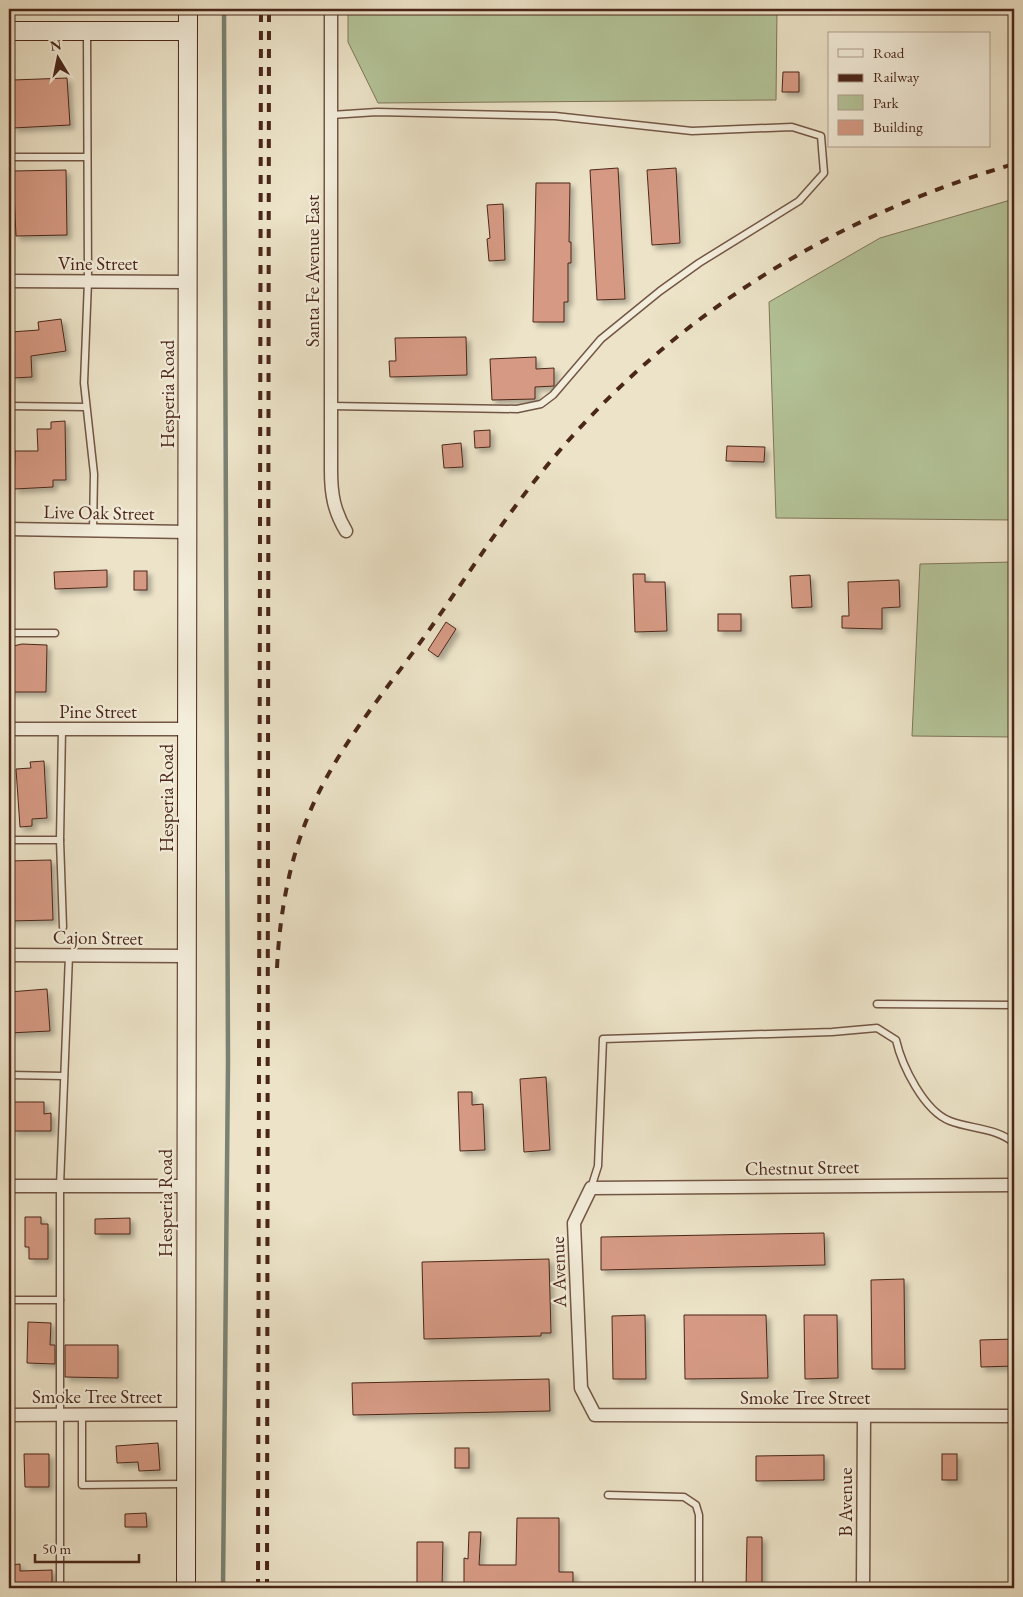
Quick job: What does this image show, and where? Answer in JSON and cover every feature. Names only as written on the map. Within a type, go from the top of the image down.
[{"type":"main road","name":"Hesperia Road","points":[[186,1588],[188,9]]},
{"type":"main road","points":[[9,31],[188,31]]},
{"type":"street","name":"Santa Fe Avenue East","points":[[331,9],[332,496],[336,515],[346,531]]},
{"type":"street","name":"Vine Street","points":[[9,281],[188,282]]},
{"type":"street","name":"Live Oak Street","points":[[9,529],[188,532]]},
{"type":"street","name":"Pine Street","points":[[9,729],[187,729]]},
{"type":"street","name":"Cajon Street","points":[[9,955],[186,956]]},
{"type":"street","name":"Chestnut Street","points":[[591,1188],[1014,1185]]},
{"type":"street","points":[[9,1186],[186,1186]]},
{"type":"street","name":"A Avenue","points":[[591,1188],[574,1223],[581,1388],[595,1415]]},
{"type":"street","name":"Smoke Tree Street","points":[[9,1415],[186,1414]]},
{"type":"street","name":"Smoke Tree Street","points":[[595,1415],[1014,1416]]},
{"type":"street","name":"B Avenue","points":[[863,1588],[864,1416]]},
{"type":"lane","points":[[87,31],[86,158],[88,282],[84,336],[84,383],[94,474],[93,530]]},
{"type":"lane","points":[[331,116],[377,112],[555,116],[692,131],[792,127],[821,136],[824,173],[799,201],[700,263],[660,291],[602,339],[553,395],[542,404],[517,409],[331,406]]},
{"type":"lane","points":[[9,157],[86,158]]},
{"type":"lane","points":[[9,406],[86,407]]},
{"type":"lane","points":[[9,633],[55,634]]},
{"type":"lane","points":[[62,730],[60,840],[63,927]]},
{"type":"lane","points":[[9,840],[60,840]]},
{"type":"lane","points":[[60,1588],[60,1186],[69,955]]},
{"type":"lane","points":[[877,1004],[1014,1005]]},
{"type":"lane","name":"A Avenue","points":[[591,1188],[598,1166],[603,1039],[832,1032],[877,1028],[896,1040],[900,1059],[934,1112],[949,1121],[1006,1136],[1014,1143]]},
{"type":"lane","points":[[9,1075],[64,1076]]},
{"type":"lane","points":[[9,1300],[60,1300]]},
{"type":"lane","points":[[82,1415],[82,1485],[186,1484]]},
{"type":"lane","points":[[608,1495],[684,1497],[696,1505],[699,1515],[699,1588]]},
{"type":"green space","points":[[9,9],[122,9],[105,13],[9,13]]},
{"type":"green space","points":[[348,9],[777,9],[776,100],[378,103],[348,42]]},
{"type":"green space","points":[[1014,199],[1014,520],[776,518],[769,302],[880,238]]},
{"type":"green space","points":[[1014,562],[1014,737],[912,736],[920,564]]},
{"type":"building","points":[[783,72],[799,72],[799,92],[782,92]]},
{"type":"building","points":[[67,78],[70,125],[13,128],[13,80]]},
{"type":"building","points":[[618,168],[625,299],[597,300],[590,170]]},
{"type":"building","points":[[676,168],[680,243],[652,245],[647,170]]},
{"type":"building","points":[[66,170],[67,235],[16,236],[13,171]]},
{"type":"building","points":[[536,183],[570,183],[569,242],[571,242],[571,263],[568,263],[568,302],[564,302],[564,322],[533,322]]},
{"type":"building","points":[[503,204],[505,260],[489,261],[487,239],[490,238],[487,205]]},
{"type":"building","points":[[61,319],[66,351],[31,356],[32,377],[13,378],[11,332],[39,330],[38,322]]},
{"type":"building","points":[[466,337],[467,375],[390,377],[389,361],[396,361],[395,338]]},
{"type":"building","points":[[536,357],[536,369],[554,368],[554,386],[535,387],[535,399],[492,400],[490,359]]},
{"type":"building","points":[[65,421],[66,480],[53,480],[53,487],[14,489],[15,451],[38,451],[37,429],[51,429],[51,422]]},
{"type":"building","points":[[490,430],[490,447],[475,448],[474,431]]},
{"type":"building","points":[[461,443],[463,467],[444,468],[442,445]]},
{"type":"building","points":[[727,446],[765,447],[764,462],[726,461]]},
{"type":"building","points":[[107,570],[107,587],[55,589],[54,572]]},
{"type":"building","points":[[134,571],[147,571],[147,590],[134,590]]},
{"type":"building","points":[[633,574],[645,574],[645,582],[665,582],[667,631],[635,632]]},
{"type":"building","points":[[810,575],[812,607],[792,608],[790,576]]},
{"type":"building","points":[[899,580],[900,607],[882,608],[882,629],[842,628],[842,616],[849,616],[848,582]]},
{"type":"building","points":[[718,614],[741,614],[741,631],[718,631]]},
{"type":"building","points":[[446,622],[456,629],[438,657],[428,650]]},
{"type":"building","points":[[22,644],[47,645],[46,692],[9,692],[9,647]]},
{"type":"building","points":[[44,761],[47,818],[32,819],[32,826],[20,827],[16,769],[31,768],[30,762]]},
{"type":"building","points":[[51,860],[53,920],[9,921],[9,861]]},
{"type":"building","points":[[47,989],[50,1031],[9,1033],[9,992]]},
{"type":"building","points":[[546,1077],[550,1150],[524,1152],[520,1079]]},
{"type":"building","points":[[458,1092],[472,1092],[472,1105],[483,1104],[485,1150],[460,1151]]},
{"type":"building","points":[[13,1102],[44,1102],[44,1114],[51,1113],[51,1131],[13,1131]]},
{"type":"building","points":[[25,1217],[41,1217],[41,1224],[48,1224],[48,1259],[29,1259],[29,1247],[25,1247]]},
{"type":"building","points":[[130,1218],[130,1234],[95,1234],[95,1219]]},
{"type":"building","points":[[824,1233],[825,1265],[601,1270],[601,1237]]},
{"type":"building","points":[[549,1259],[551,1333],[541,1333],[541,1336],[424,1339],[422,1262]]},
{"type":"building","points":[[904,1279],[905,1369],[872,1369],[871,1280]]},
{"type":"building","points":[[645,1315],[646,1379],[613,1379],[612,1316]]},
{"type":"building","points":[[684,1315],[766,1315],[768,1378],[685,1379]]},
{"type":"building","points":[[804,1315],[837,1315],[838,1378],[805,1379]]},
{"type":"building","points":[[28,1322],[51,1323],[50,1345],[55,1345],[55,1364],[27,1363]]},
{"type":"building","points":[[1014,1339],[1014,1366],[981,1367],[980,1340]]},
{"type":"building","points":[[65,1345],[118,1345],[118,1378],[65,1377]]},
{"type":"building","points":[[549,1379],[550,1411],[353,1415],[352,1383]]},
{"type":"building","points":[[158,1443],[160,1470],[139,1471],[138,1462],[117,1463],[116,1446]]},
{"type":"building","points":[[455,1448],[469,1448],[469,1468],[455,1468]]},
{"type":"building","points":[[24,1454],[49,1454],[49,1487],[25,1487]]},
{"type":"building","points":[[942,1454],[957,1454],[957,1480],[942,1480]]},
{"type":"building","points":[[824,1455],[824,1480],[756,1481],[756,1456]]},
{"type":"building","points":[[146,1513],[147,1527],[125,1527],[125,1514]]},
{"type":"building","points":[[517,1518],[559,1518],[559,1572],[573,1572],[573,1588],[464,1588],[464,1558],[468,1559],[469,1532],[481,1532],[479,1565],[516,1565]]},
{"type":"building","points":[[747,1537],[762,1537],[762,1588],[746,1588]]},
{"type":"building","points":[[417,1542],[443,1542],[442,1588],[417,1588]]},
{"type":"building","points":[[20,1564],[20,1571],[52,1570],[52,1588],[9,1588],[9,1565]]},
{"type":"waterway","points":[[223,1588],[228,1063],[224,9]]},
{"type":"railway","points":[[258,1588],[261,9]]},
{"type":"railway","points":[[267,1588],[269,9]]},
{"type":"railway","points":[[277,968],[281,922],[289,876],[310,811],[331,769],[343,749],[489,543],[555,456],[602,405],[653,357],[706,314],[763,276],[822,242],[884,211],[948,186],[1014,164]]}]
